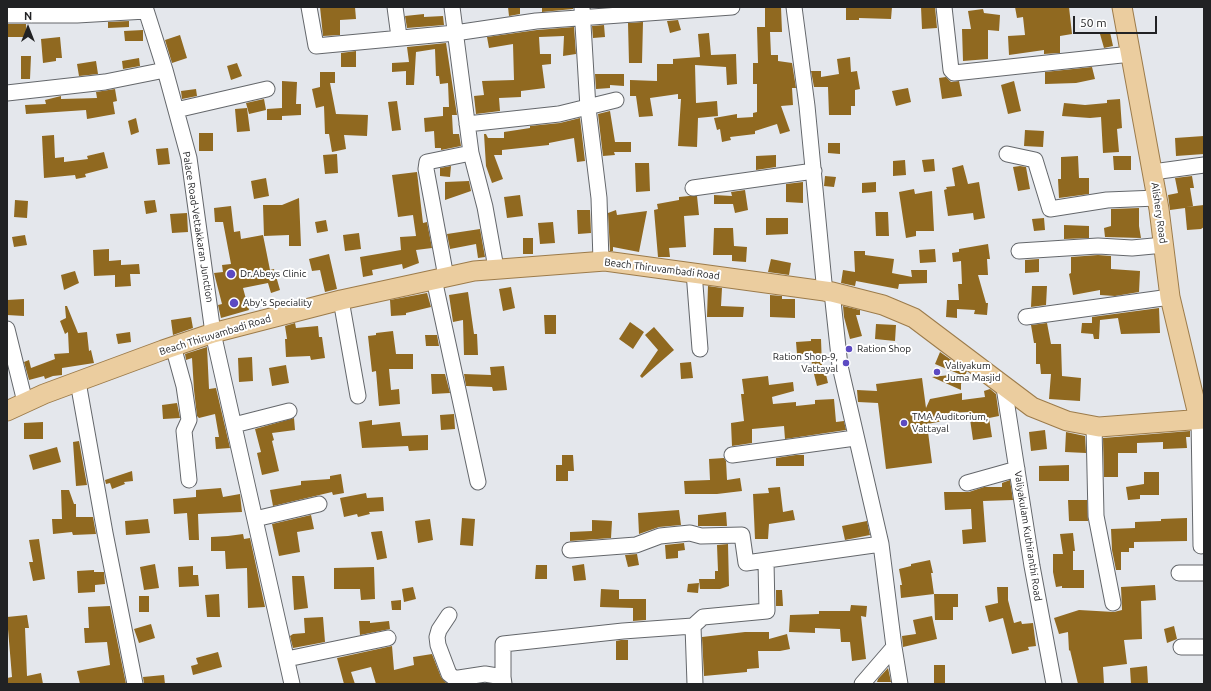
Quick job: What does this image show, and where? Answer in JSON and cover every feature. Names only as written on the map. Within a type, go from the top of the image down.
[{"type":"main road","name":"Alishery Road","points":[[1122,7],[1153,172],[1170,297],[1202,419]]},
{"type":"main road","name":"Beach Thiruvambadi Road","points":[[7,412],[25,402],[173,346],[213,333],[341,300],[440,278],[496,268],[601,261],[694,272],[829,293],[883,305],[914,318],[1032,407],[1067,421],[1094,426],[1202,419]]},
{"type":"street","points":[[309,7],[316,46],[455,33],[536,21],[582,12],[732,7]]},
{"type":"street","points":[[395,7],[400,37]]},
{"type":"street","points":[[452,7],[470,153],[485,207],[496,268]]},
{"type":"street","points":[[794,7],[829,293],[840,366],[881,544],[900,684]]},
{"type":"street","points":[[944,7],[951,70],[954,74],[1131,54]]},
{"type":"street","points":[[7,15],[77,15],[145,9]]},
{"type":"street","name":"Palace Road-Vettakkaran Junction","points":[[145,9],[165,70],[189,158],[213,333],[292,684]]},
{"type":"street","points":[[582,12],[588,108],[599,198],[601,261]]},
{"type":"street","points":[[7,93],[105,82],[165,70]]},
{"type":"street","points":[[176,110],[266,89]]},
{"type":"street","points":[[467,124],[559,114],[616,100]]},
{"type":"street","points":[[470,153],[427,162],[426,168],[440,278],[478,482]]},
{"type":"street","points":[[1007,154],[1035,160],[1050,208],[1107,200],[1157,198]]},
{"type":"street","points":[[1153,172],[1204,165]]},
{"type":"street","points":[[693,188],[814,171]]},
{"type":"street","points":[[1019,251],[1098,246],[1132,248],[1164,245]]},
{"type":"street","points":[[694,272],[700,350]]},
{"type":"street","points":[[1026,316],[1170,297]]},
{"type":"street","points":[[341,300],[358,396]]},
{"type":"street","points":[[7,329],[9,347],[25,402]]},
{"type":"street","points":[[173,346],[184,386],[189,420],[184,431],[189,480]]},
{"type":"street","points":[[78,382],[105,533],[135,684]]},
{"type":"street","name":"Valiyakulam Kuthiranthi Road","points":[[1004,387],[1032,566],[1054,684]]},
{"type":"street","points":[[234,425],[290,411]]},
{"type":"street","points":[[1201,546],[1202,419]]},
{"type":"street","points":[[1094,426],[1096,516],[1113,603]]},
{"type":"street","points":[[732,455],[856,438]]},
{"type":"street","points":[[967,483],[1017,469]]},
{"type":"street","points":[[255,518],[319,504]]},
{"type":"street","points":[[570,550],[636,545],[660,536],[690,533],[701,536],[742,535],[746,563],[881,544]]},
{"type":"street","points":[[449,615],[439,630],[438,645],[449,674],[454,678],[459,678],[485,674],[503,681],[503,644],[623,631],[693,626],[703,617],[768,611],[766,561]]},
{"type":"street","points":[[1179,573],[1204,573]]},
{"type":"street","points":[[693,626],[695,684]]},
{"type":"street","points":[[286,660],[388,638]]},
{"type":"street","points":[[862,684],[894,646]]},
{"type":"street","points":[[1181,647],[1204,647]]},
{"type":"building","points":[[320,7],[355,7],[356,19],[340,20],[340,35],[323,36]]},
{"type":"building","points":[[508,7],[520,7],[520,14],[509,16]]},
{"type":"building","points":[[542,7],[573,7],[573,9],[542,12]]},
{"type":"building","points":[[765,7],[781,7],[782,32],[770,32],[771,55],[778,55],[778,61],[792,63],[796,88],[792,88],[793,105],[781,106],[790,131],[780,134],[777,124],[755,131],[755,134],[730,137],[731,140],[722,142],[720,129],[717,130],[714,118],[737,114],[737,118],[753,117],[753,113],[757,112],[757,84],[753,84],[753,63],[758,63],[757,27],[765,27]]},
{"type":"building","points":[[846,7],[892,7],[891,19],[859,18],[859,20],[846,20]]},
{"type":"building","points":[[921,7],[935,7],[937,28],[922,29]]},
{"type":"building","points":[[1015,7],[1069,7],[1072,34],[1060,36],[1060,53],[1044,54],[1044,50],[1009,55],[1008,36],[1025,35],[1023,17],[1017,18]]},
{"type":"building","points":[[983,9],[984,13],[1000,15],[999,31],[988,30],[988,59],[963,61],[962,29],[971,29],[968,11]]},
{"type":"building","points":[[424,14],[424,17],[443,16],[444,25],[407,28],[405,16]]},
{"type":"building","points":[[678,20],[681,30],[670,33],[667,21]]},
{"type":"building","points":[[129,21],[129,27],[108,28],[108,22]]},
{"type":"building","points":[[643,22],[642,63],[629,63],[628,23]]},
{"type":"building","points":[[7,24],[26,24],[27,37],[7,37]]},
{"type":"building","points":[[604,25],[605,37],[593,38],[592,26]]},
{"type":"building","points":[[574,27],[576,54],[563,56],[564,36],[539,37],[540,54],[551,54],[551,64],[542,65],[545,88],[521,91],[521,97],[499,98],[500,111],[476,114],[474,96],[484,95],[482,81],[514,80],[513,44],[489,48],[487,37],[537,30]]},
{"type":"building","points":[[143,30],[143,41],[125,41],[124,31]]},
{"type":"building","points":[[1110,32],[1113,46],[1104,48],[1100,34]]},
{"type":"building","points":[[709,33],[711,55],[736,54],[737,84],[727,85],[726,67],[695,65],[696,103],[717,101],[718,116],[698,118],[697,147],[678,146],[681,99],[678,99],[678,94],[650,98],[653,116],[639,117],[636,96],[630,96],[630,80],[657,81],[657,64],[673,64],[673,59],[700,57],[698,34]]},
{"type":"building","points":[[180,35],[187,58],[172,63],[165,40]]},
{"type":"building","points":[[60,37],[62,58],[56,58],[56,61],[43,63],[41,39]]},
{"type":"building","points":[[446,43],[457,115],[452,115],[453,134],[459,134],[461,146],[441,150],[441,148],[435,148],[434,131],[425,132],[424,118],[443,116],[443,107],[449,107],[448,83],[440,84],[439,76],[436,76],[435,49],[416,52],[414,85],[406,85],[406,71],[392,72],[392,63],[409,62],[407,47]]},
{"type":"building","points":[[356,51],[356,67],[341,67],[341,53]]},
{"type":"building","points":[[21,56],[31,56],[30,79],[21,79]]},
{"type":"building","points":[[850,57],[851,72],[857,71],[860,89],[855,90],[855,106],[851,106],[851,115],[829,115],[828,87],[814,87],[811,71],[821,71],[821,77],[839,74],[837,59]]},
{"type":"building","points":[[139,58],[140,66],[123,69],[122,61]]},
{"type":"building","points":[[96,61],[98,74],[79,76],[77,64]]},
{"type":"building","points":[[237,63],[242,76],[231,80],[227,66]]},
{"type":"building","points":[[1092,67],[1095,79],[1076,83],[1045,84],[1045,72]]},
{"type":"building","points":[[320,72],[335,72],[335,83],[330,83],[336,114],[368,115],[367,136],[344,135],[346,149],[332,152],[329,134],[325,134],[324,106],[316,108],[312,89],[320,87]]},
{"type":"building","points":[[595,74],[624,74],[624,86],[610,85],[610,88],[596,89]]},
{"type":"building","points":[[946,77],[951,82],[959,81],[962,96],[942,99],[939,78]]},
{"type":"building","points":[[282,81],[297,82],[296,104],[301,104],[301,115],[282,116],[282,120],[267,120],[267,109],[282,108]]},
{"type":"building","points":[[1014,81],[1021,111],[1008,114],[1001,85]]},
{"type":"building","points":[[908,88],[911,102],[896,106],[892,91]]},
{"type":"building","points":[[115,89],[117,101],[113,102],[115,114],[87,119],[86,110],[26,114],[25,105],[46,104],[45,100],[61,96],[61,99],[97,98],[96,92]]},
{"type":"building","points":[[196,89],[197,96],[182,99],[181,91]]},
{"type":"building","points":[[264,99],[266,110],[249,114],[246,103]]},
{"type":"building","points":[[1120,99],[1122,128],[1117,129],[1119,152],[1103,153],[1101,117],[1090,118],[1062,116],[1064,103],[1085,105],[1107,103],[1107,100]]},
{"type":"building","points":[[397,101],[401,130],[392,131],[388,102]]},
{"type":"building","points":[[247,108],[250,131],[237,132],[235,109]]},
{"type":"building","points":[[610,111],[615,142],[631,142],[631,152],[614,152],[615,155],[603,156],[598,114]]},
{"type":"building","points":[[136,118],[139,132],[131,135],[128,121]]},
{"type":"building","points":[[580,118],[585,161],[577,162],[574,138],[549,143],[549,145],[502,150],[502,155],[494,155],[503,179],[492,183],[486,166],[484,134],[486,134],[488,138],[504,138],[504,132],[530,128],[530,126],[560,123]]},
{"type":"building","points":[[1025,130],[1044,131],[1043,147],[1024,146]]},
{"type":"building","points":[[199,133],[213,133],[213,151],[199,151]]},
{"type":"building","points":[[54,135],[55,158],[64,157],[64,162],[88,159],[87,156],[104,152],[108,168],[85,174],[86,177],[76,179],[75,175],[44,178],[42,136]]},
{"type":"building","points":[[1204,136],[1204,154],[1176,156],[1175,138]]},
{"type":"building","points":[[828,143],[840,143],[840,154],[828,153]]},
{"type":"building","points":[[168,148],[170,164],[158,165],[156,149]]},
{"type":"building","points":[[337,154],[338,173],[325,174],[323,155]]},
{"type":"building","points":[[776,155],[776,167],[756,170],[756,156]]},
{"type":"building","points":[[1078,156],[1079,178],[1089,178],[1089,194],[1059,198],[1058,179],[1061,179],[1061,157]]},
{"type":"building","points":[[1113,156],[1131,156],[1131,170],[1114,170]]},
{"type":"building","points":[[934,159],[935,171],[924,172],[922,160]]},
{"type":"building","points":[[905,160],[906,175],[893,176],[893,161]]},
{"type":"building","points":[[635,163],[649,163],[650,191],[636,192]]},
{"type":"building","points":[[963,165],[968,184],[979,182],[985,218],[974,220],[973,213],[948,216],[944,190],[947,189],[946,187],[955,186],[952,168]]},
{"type":"building","points":[[451,166],[450,177],[440,176],[440,168]]},
{"type":"building","points":[[1013,167],[1026,167],[1030,189],[1018,191]]},
{"type":"building","points":[[417,172],[423,223],[427,222],[432,248],[416,250],[419,263],[403,269],[402,264],[372,270],[373,275],[363,277],[360,257],[401,250],[400,237],[416,236],[413,215],[398,217],[392,175]]},
{"type":"building","points":[[825,176],[836,177],[834,187],[824,186]]},
{"type":"building","points":[[1192,176],[1194,188],[1190,188],[1193,206],[1186,207],[1204,205],[1204,227],[1201,229],[1187,230],[1185,208],[1170,210],[1168,195],[1178,193],[1175,178]]},
{"type":"building","points":[[266,178],[269,196],[254,199],[251,181]]},
{"type":"building","points":[[469,181],[471,191],[445,200],[445,182]]},
{"type":"building","points":[[803,182],[803,203],[786,202],[786,184]]},
{"type":"building","points":[[876,182],[876,192],[862,193],[862,183]]},
{"type":"building","points":[[914,189],[915,194],[932,191],[934,231],[916,231],[916,236],[906,238],[899,192]]},
{"type":"building","points":[[745,190],[748,210],[735,213],[733,204],[714,204],[714,195],[732,196],[731,192]]},
{"type":"building","points":[[520,195],[523,216],[507,218],[504,197]]},
{"type":"building","points":[[697,196],[699,215],[684,216],[686,247],[669,248],[670,257],[658,257],[654,210],[658,209],[657,204],[679,200],[679,197]]},
{"type":"building","points":[[299,198],[301,246],[289,246],[289,235],[264,236],[263,205],[282,205]]},
{"type":"building","points":[[15,200],[28,201],[27,218],[14,217]]},
{"type":"building","points":[[155,200],[157,212],[146,214],[144,201]]},
{"type":"building","points":[[231,206],[234,232],[240,231],[241,239],[263,235],[270,270],[274,269],[280,290],[271,293],[268,283],[243,288],[249,310],[221,318],[218,305],[222,304],[214,273],[223,272],[222,265],[231,264],[223,222],[215,222],[214,208]]},
{"type":"building","points":[[1139,208],[1141,238],[1105,237],[1104,228],[1111,226],[1111,209]]},
{"type":"building","points":[[577,210],[590,210],[591,233],[578,234]]},
{"type":"building","points":[[616,210],[617,215],[647,211],[639,252],[613,247],[613,251],[610,251],[608,213]]},
{"type":"building","points":[[875,212],[888,212],[889,236],[876,236]]},
{"type":"building","points":[[187,213],[188,232],[172,233],[170,214]]},
{"type":"building","points":[[766,218],[788,218],[788,234],[766,235]]},
{"type":"building","points":[[1044,218],[1045,230],[1034,231],[1032,219]]},
{"type":"building","points":[[326,220],[328,231],[317,233],[315,222]]},
{"type":"building","points":[[553,222],[555,243],[540,244],[538,223]]},
{"type":"building","points":[[1064,225],[1089,226],[1089,238],[1064,239]]},
{"type":"building","points":[[714,228],[733,228],[734,246],[747,247],[746,262],[732,261],[732,255],[713,255]]},
{"type":"building","points":[[480,229],[485,257],[478,258],[476,244],[450,249],[447,234]]},
{"type":"building","points":[[359,233],[361,249],[345,251],[343,235]]},
{"type":"building","points":[[25,235],[27,245],[14,247],[12,237]]},
{"type":"building","points":[[523,238],[533,238],[533,254],[523,254]]},
{"type":"building","points":[[988,244],[990,259],[987,259],[988,275],[978,275],[986,303],[988,303],[987,315],[974,314],[975,310],[957,309],[957,318],[946,317],[947,300],[959,300],[958,284],[962,284],[961,261],[953,262],[952,253],[959,252],[959,249]]},
{"type":"building","points":[[109,249],[109,261],[121,260],[121,265],[139,264],[140,274],[130,274],[131,286],[115,287],[115,275],[94,276],[93,250]]},
{"type":"building","points":[[935,249],[936,262],[920,263],[919,250]]},
{"type":"building","points":[[854,251],[865,251],[865,255],[894,259],[892,273],[912,277],[911,270],[927,270],[927,283],[899,284],[898,289],[856,281],[855,286],[841,283],[843,270],[855,272]]},
{"type":"building","points":[[329,254],[337,289],[325,292],[320,270],[312,271],[309,259]]},
{"type":"building","points":[[1098,255],[1111,256],[1111,269],[1140,271],[1139,292],[1115,296],[1100,295],[1100,290],[1073,295],[1069,274],[1071,273],[1071,257]]},
{"type":"building","points":[[771,259],[791,263],[789,275],[768,272]]},
{"type":"building","points":[[1039,259],[1039,272],[1025,273],[1025,260]]},
{"type":"building","points":[[75,271],[79,283],[64,290],[61,275]]},
{"type":"building","points":[[708,286],[722,288],[721,306],[744,307],[743,317],[707,317]]},
{"type":"building","points":[[1032,286],[1047,286],[1046,305],[1031,307]]},
{"type":"building","points":[[511,287],[515,308],[503,311],[499,289]]},
{"type":"building","points":[[468,292],[474,334],[477,334],[478,355],[464,355],[463,320],[453,322],[449,295]]},
{"type":"building","points":[[427,293],[431,307],[406,313],[406,315],[391,316],[390,300]]},
{"type":"building","points":[[770,295],[782,296],[782,299],[795,299],[795,318],[770,317]]},
{"type":"building","points":[[24,299],[24,316],[7,315],[7,300]]},
{"type":"building","points":[[65,306],[67,306],[78,333],[87,332],[89,351],[91,350],[94,363],[62,368],[62,375],[45,379],[44,376],[29,380],[24,362],[29,360],[31,368],[55,359],[54,354],[69,353],[68,332],[65,334],[60,321],[66,318]]},
{"type":"building","points":[[843,306],[860,310],[860,315],[856,315],[862,336],[850,339],[844,317]]},
{"type":"building","points":[[1159,308],[1160,333],[1121,334],[1118,318],[1100,320],[1099,339],[1094,339],[1093,334],[1081,333],[1082,323],[1092,323],[1092,317]]},
{"type":"building","points":[[544,315],[556,315],[556,334],[545,334]]},
{"type":"building","points":[[191,317],[193,328],[173,335],[171,320]]},
{"type":"building","points":[[630,322],[644,332],[633,349],[619,339]]},
{"type":"building","points":[[295,323],[296,328],[318,326],[319,337],[322,337],[325,358],[311,360],[310,356],[286,357],[285,339],[287,339],[285,326]]},
{"type":"building","points":[[1047,323],[1051,344],[1061,344],[1062,376],[1081,378],[1080,401],[1049,399],[1051,374],[1041,374],[1040,364],[1036,364],[1036,343],[1034,343],[1031,325]]},
{"type":"building","points":[[876,324],[896,325],[895,341],[875,339]]},
{"type":"building","points":[[654,327],[674,350],[642,378],[640,376],[658,350],[645,335]]},
{"type":"building","points":[[393,331],[396,354],[413,354],[413,369],[389,369],[391,390],[399,389],[400,404],[379,406],[376,371],[372,372],[368,336],[376,335],[376,333]]},
{"type":"building","points":[[130,332],[131,342],[118,344],[116,334]]},
{"type":"building","points":[[425,335],[437,335],[439,346],[426,346]]},
{"type":"building","points":[[811,339],[821,339],[822,367],[824,366],[828,383],[817,386],[812,366],[811,354],[797,354],[796,342],[811,341]]},
{"type":"building","points":[[207,347],[209,389],[216,388],[230,448],[216,449],[215,437],[219,437],[215,414],[199,418],[197,416],[192,358],[186,360],[185,354]]},
{"type":"building","points":[[940,352],[967,371],[961,384],[961,390],[932,377],[959,374],[935,364]]},
{"type":"building","points":[[252,357],[253,381],[239,382],[238,358]]},
{"type":"building","points":[[691,362],[693,378],[681,379],[680,363]]},
{"type":"building","points":[[286,365],[289,383],[272,386],[269,368]]},
{"type":"building","points":[[504,366],[507,390],[493,391],[492,387],[466,386],[464,374],[491,375],[490,367]]},
{"type":"building","points":[[431,374],[445,374],[450,393],[432,394]]},
{"type":"building","points":[[768,376],[769,385],[793,382],[794,391],[772,397],[773,404],[796,402],[796,406],[815,404],[815,400],[834,399],[836,422],[844,421],[846,430],[785,439],[784,426],[752,429],[752,443],[732,446],[731,423],[744,421],[741,394],[744,394],[742,379]]},
{"type":"building","name":"TMA Auditorium, Vattayal","points":[[922,378],[926,408],[930,399],[962,393],[962,400],[985,397],[984,391],[990,389],[996,394],[999,416],[989,418],[992,437],[973,440],[969,412],[948,413],[949,420],[927,424],[932,463],[886,469],[878,403],[858,402],[857,390],[877,391],[876,384]]},
{"type":"building","points":[[177,403],[180,418],[163,419],[162,405]]},
{"type":"building","points":[[454,414],[455,429],[441,430],[440,415]]},
{"type":"building","points":[[294,418],[295,430],[272,433],[274,440],[272,441],[279,471],[262,475],[257,453],[261,452],[255,429]]},
{"type":"building","points":[[372,420],[372,425],[400,422],[402,436],[428,435],[428,450],[409,451],[408,446],[362,448],[359,422]]},
{"type":"building","points":[[43,422],[43,439],[24,439],[24,423]]},
{"type":"building","points":[[1045,430],[1047,449],[1031,451],[1029,432]]},
{"type":"building","points":[[1190,431],[1190,437],[1186,437],[1187,448],[1163,449],[1163,442],[1137,443],[1137,453],[1118,453],[1118,477],[1104,477],[1103,438]]},
{"type":"building","points":[[1066,432],[1085,436],[1086,453],[1065,452]]},
{"type":"building","points":[[79,441],[87,485],[76,486],[73,442]]},
{"type":"building","points":[[57,447],[61,462],[33,470],[29,455]]},
{"type":"building","points":[[562,455],[573,455],[574,471],[568,471],[568,481],[556,481],[556,465],[562,465]]},
{"type":"building","points":[[804,455],[804,466],[776,466],[776,458]]},
{"type":"building","points":[[724,458],[726,461],[727,480],[740,478],[742,491],[717,494],[685,494],[684,481],[710,480],[709,459]]},
{"type":"building","points":[[1069,465],[1069,481],[1039,481],[1039,466]]},
{"type":"building","points":[[132,471],[133,481],[124,482],[125,484],[112,489],[110,483],[106,484],[105,480]]},
{"type":"building","points":[[1144,472],[1159,472],[1159,495],[1140,495],[1140,499],[1128,500],[1126,487],[1144,484]]},
{"type":"building","points":[[341,474],[344,493],[333,495],[332,492],[273,506],[270,490],[301,485],[301,481],[330,479],[330,476]]},
{"type":"building","points":[[1010,480],[1013,500],[983,501],[986,542],[963,544],[962,530],[972,529],[971,509],[945,510],[944,492],[969,492],[984,487],[1002,487],[1002,483]]},
{"type":"building","points":[[780,487],[783,512],[793,510],[795,520],[769,524],[768,539],[755,539],[753,494],[769,493],[768,488]]},
{"type":"building","points":[[221,488],[223,497],[240,494],[242,512],[198,514],[199,540],[189,540],[187,513],[174,514],[173,499],[196,497],[196,490]]},
{"type":"building","points":[[61,490],[69,490],[74,504],[76,504],[76,517],[93,517],[96,534],[73,535],[72,532],[53,534],[52,519],[62,519]]},
{"type":"building","points":[[366,493],[367,498],[383,497],[384,511],[369,512],[370,514],[358,517],[357,514],[344,517],[340,498]]},
{"type":"building","points":[[1068,500],[1087,500],[1088,521],[1069,521]]},
{"type":"building","points":[[679,510],[681,525],[659,527],[639,534],[638,513]]},
{"type":"building","points":[[726,512],[727,526],[698,526],[698,515]]},
{"type":"building","points":[[311,515],[314,529],[297,532],[300,552],[279,556],[272,524]]},
{"type":"building","points":[[462,518],[475,519],[473,546],[460,545]]},
{"type":"building","points":[[1187,518],[1187,541],[1134,542],[1134,548],[1129,548],[1129,552],[1121,552],[1121,570],[1116,570],[1112,550],[1111,529],[1135,528],[1135,522]]},
{"type":"building","points":[[148,519],[150,533],[126,535],[125,521]]},
{"type":"building","points":[[430,519],[433,540],[418,543],[415,521]]},
{"type":"building","points":[[592,520],[612,521],[611,538],[570,541],[570,532],[592,531]]},
{"type":"building","points":[[867,521],[870,535],[845,540],[842,526]]},
{"type":"building","points":[[382,531],[387,558],[377,560],[371,532]]},
{"type":"building","points":[[1073,533],[1075,551],[1073,551],[1073,570],[1084,570],[1084,588],[1062,588],[1062,586],[1056,587],[1053,572],[1053,554],[1063,554],[1060,534]]},
{"type":"building","points":[[243,534],[244,539],[250,538],[265,607],[248,608],[247,568],[226,569],[225,551],[211,551],[211,537]]},
{"type":"building","points":[[39,539],[45,579],[33,581],[29,562],[33,562],[29,540]]},
{"type":"building","points":[[684,543],[685,550],[678,551],[678,558],[666,559],[665,545]]},
{"type":"building","points":[[728,544],[729,586],[720,589],[700,589],[699,579],[715,579],[715,571],[718,571],[717,545]]},
{"type":"building","points":[[637,554],[639,565],[628,567],[625,555]]},
{"type":"building","points":[[930,560],[933,573],[931,573],[934,594],[901,598],[900,585],[902,585],[899,569],[911,566],[911,564]]},
{"type":"building","points":[[155,564],[159,588],[144,590],[140,567]]},
{"type":"building","points":[[584,564],[586,580],[574,581],[572,566]]},
{"type":"building","points":[[536,565],[547,565],[547,579],[535,579]]},
{"type":"building","points":[[193,566],[193,575],[198,575],[199,586],[179,587],[178,567]]},
{"type":"building","points":[[374,567],[375,599],[361,600],[360,589],[334,589],[334,568]]},
{"type":"building","points":[[94,570],[94,572],[104,572],[105,584],[95,585],[95,592],[78,593],[77,571]]},
{"type":"building","points":[[292,576],[304,576],[308,608],[294,610]]},
{"type":"building","points":[[699,583],[698,593],[687,592],[688,584]]},
{"type":"building","points":[[1155,585],[1156,600],[1141,601],[1142,639],[1124,640],[1127,664],[1103,667],[1104,684],[1078,684],[1070,650],[1069,651],[1068,632],[1059,634],[1054,618],[1079,610],[1114,612],[1122,610],[1121,587]]},
{"type":"building","points":[[413,587],[416,599],[404,602],[402,589]]},
{"type":"building","points":[[997,587],[1008,587],[1008,600],[1014,623],[1021,621],[1022,624],[1033,623],[1036,646],[1028,647],[1029,650],[1012,654],[1003,618],[989,622],[985,606],[998,603]]},
{"type":"building","points":[[601,589],[619,590],[619,599],[646,599],[646,620],[633,621],[633,608],[600,607]]},
{"type":"building","points":[[776,590],[782,590],[783,606],[776,606]]},
{"type":"building","points":[[219,594],[220,617],[207,617],[205,595]]},
{"type":"building","points":[[934,594],[958,594],[958,607],[953,607],[953,620],[935,620]]},
{"type":"building","points":[[139,596],[149,596],[149,612],[139,612]]},
{"type":"building","points":[[401,600],[401,610],[392,610],[391,601]]},
{"type":"building","points":[[851,605],[867,606],[866,617],[861,616],[866,659],[852,661],[850,642],[841,642],[840,629],[815,628],[815,633],[789,632],[790,615],[819,614],[819,611],[850,611]]},
{"type":"building","points":[[110,606],[126,684],[80,684],[77,671],[110,665],[107,642],[85,643],[84,628],[89,628],[88,607]]},
{"type":"building","points":[[27,615],[29,628],[25,628],[27,676],[41,673],[43,684],[7,684],[7,678],[12,677],[7,617]]},
{"type":"building","points":[[932,616],[937,639],[903,647],[902,636],[916,634],[913,620]]},
{"type":"building","points":[[323,617],[325,642],[293,648],[290,636],[293,634],[305,633],[304,618]]},
{"type":"building","points":[[359,621],[370,621],[370,623],[389,621],[390,629],[360,635]]},
{"type":"building","points":[[151,624],[155,638],[139,643],[134,629]]},
{"type":"building","points":[[1174,626],[1177,639],[1167,643],[1164,629]]},
{"type":"building","points":[[745,632],[769,632],[769,639],[787,634],[790,649],[780,651],[758,651],[759,668],[747,669],[747,672],[704,676],[702,637]]},
{"type":"building","points":[[628,640],[628,660],[616,660],[616,641]]},
{"type":"building","points":[[392,646],[394,670],[414,665],[413,657],[432,654],[441,677],[447,684],[376,684],[371,667],[351,672],[355,684],[344,684],[337,658]]},
{"type":"building","points":[[218,652],[222,667],[193,675],[191,666],[198,664],[196,658]]},
{"type":"building","points":[[934,665],[945,665],[945,683],[934,683]]},
{"type":"building","points":[[1147,666],[1148,684],[1131,684],[1130,668]]},
{"type":"building","points":[[888,668],[891,682],[877,682],[878,679]]},
{"type":"building","points":[[164,675],[165,684],[144,684],[143,677]]},
{"type":"place","name":"Dr.Abeys Clinic","points":[[231,274]]},
{"type":"place","name":"Aby's Speciality","points":[[234,303]]},
{"type":"place","name":"Ration Shop","points":[[849,349]]},
{"type":"place","name":"Ration Shop-9, Vattayal","points":[[846,363]]},
{"type":"place","name":"Valiyakum Juma Masjid","points":[[937,372]]},
{"type":"place","name":"TMA Auditorium, Vattayal","points":[[904,423]]}]
